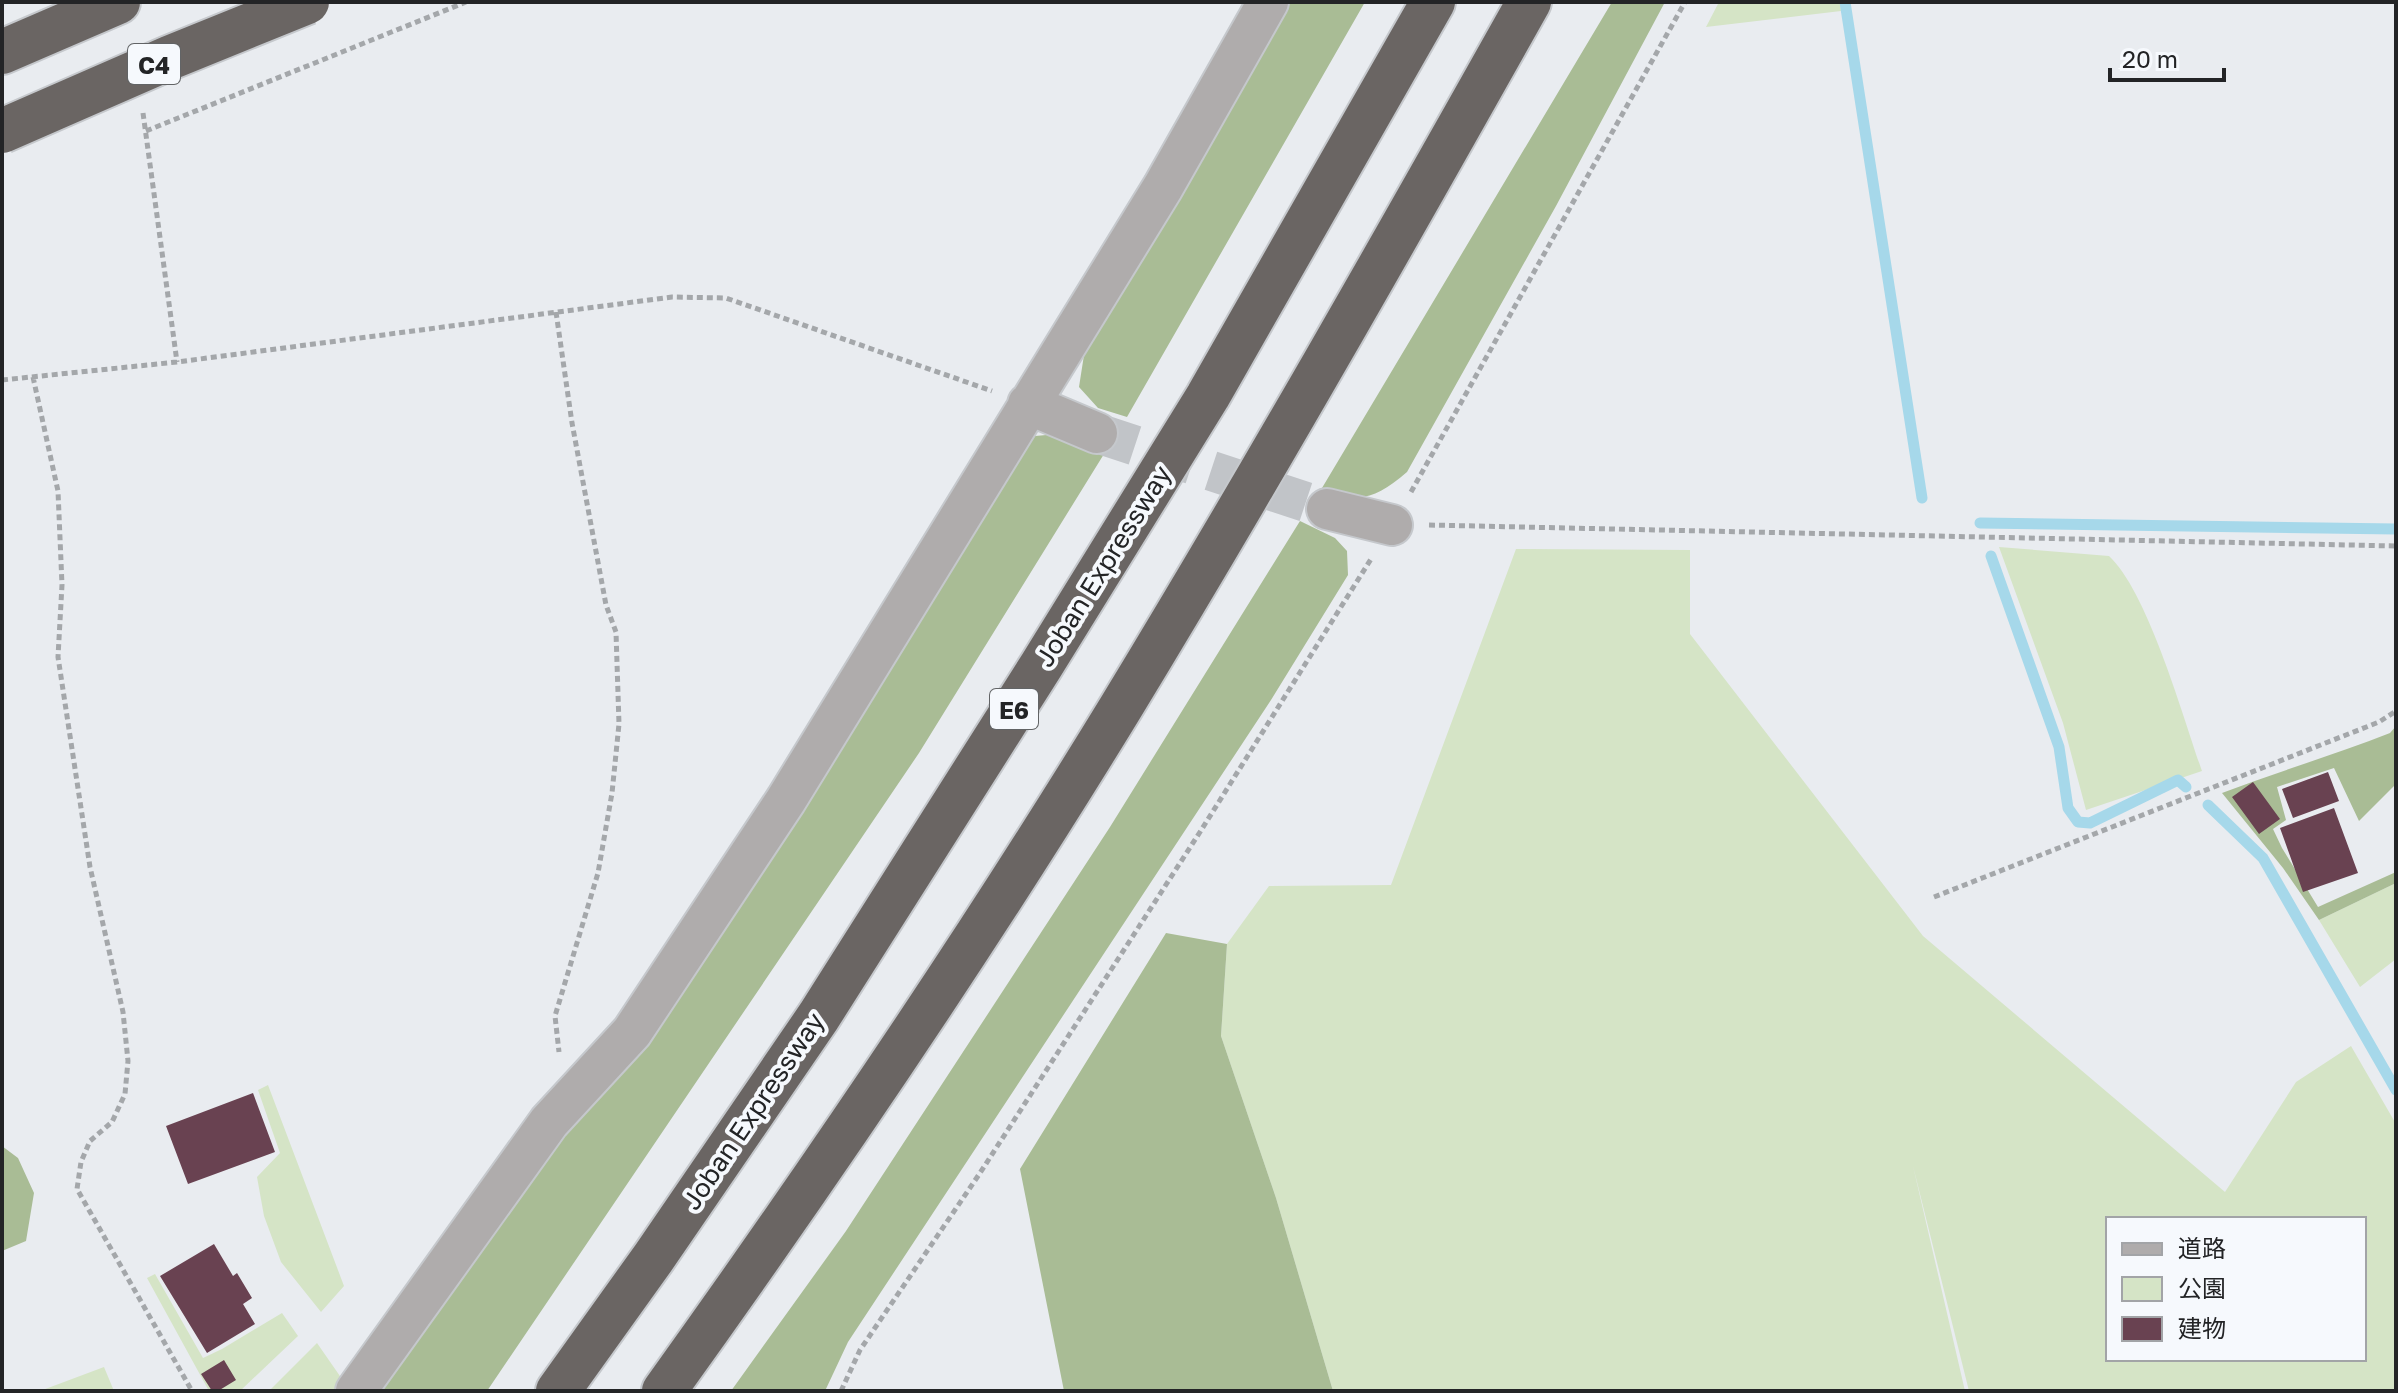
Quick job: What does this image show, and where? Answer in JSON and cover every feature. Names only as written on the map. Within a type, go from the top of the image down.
[{"type":"highway","points":[[2,52],[118,2]]},
{"type":"highway","name":"C4","points":[[2,131],[307,2]]},
{"type":"highway","name":"Joban Expressway","points":[[558,1391],[819,1016],[1024,693],[1208,396],[1433,2]]},
{"type":"highway","points":[[664,1391],[893,1065],[1120,709],[1352,318],[1529,2]]},
{"type":"street","points":[[356,1391],[549,1122],[632,1032],[778,813],[1163,187],[1268,2]]},
{"type":"street","points":[[1028,404],[1097,433]]},
{"type":"street","points":[[1327,509],[1392,525]]},
{"type":"path","points":[[177,362],[146,131],[466,2]]},
{"type":"path","points":[[841,1391],[860,1350],[980,1173],[1200,832],[1392,525],[1685,2]]},
{"type":"path","points":[[2,380],[177,362],[672,297],[726,298],[1028,404]]},
{"type":"path","points":[[556,312],[572,423],[606,605],[616,632],[619,724],[612,793],[598,873],[555,1016],[566,1104]]},
{"type":"path","points":[[33,377],[58,491],[62,585],[58,657],[90,867],[123,1012],[128,1061],[125,1094],[112,1122],[90,1141],[81,1162],[77,1189],[192,1391]]},
{"type":"path","points":[[1392,525],[2396,546]]},
{"type":"path","points":[[1934,897],[2365,728],[2396,711]]},
{"type":"green space","points":[[1285,2],[1365,2],[1127,417],[1098,408],[1079,387],[1084,355]]},
{"type":"green space","points":[[1612,2],[1665,2],[1556,206],[1407,472],[1386,488],[1367,496],[1347,496],[1322,488]]},
{"type":"green space","points":[[1719,2],[1840,2],[1841,11],[1706,27]]},
{"type":"green space","points":[[1069,433],[1104,454],[919,753],[487,1391],[381,1391],[1015,458],[1035,436]]},
{"type":"green space","points":[[1300,521],[1335,538],[1347,551],[1348,575],[1271,700],[848,1342],[825,1391],[731,1391],[846,1231],[1110,827]]},
{"type":"green space","points":[[1999,547],[2109,556],[2123,573],[2151,626],[2202,771],[2086,810],[2063,723]]},
{"type":"green space","points":[[1516,549],[1690,550],[1690,634],[1923,936],[2225,1192],[2296,1082],[2351,1046],[2396,1124],[2396,1391],[1969,1391],[1913,1166],[1965,1391],[1333,1391],[1276,1198],[1221,1036],[1227,944],[1269,886],[1391,885]]},
{"type":"green space","points":[[2396,726],[2396,784],[2359,821],[2334,768],[2277,787],[2286,820],[2273,829],[2318,907],[2396,872],[2396,883],[2319,920],[2283,868],[2222,793],[2390,733]]},
{"type":"green space","points":[[2396,883],[2396,959],[2360,987],[2319,920]]},
{"type":"green space","points":[[1166,933],[1227,944],[1221,1036],[1276,1198],[1333,1391],[1064,1391],[1020,1169]]},
{"type":"green space","points":[[268,1085],[344,1286],[321,1312],[281,1262],[264,1216],[257,1177],[280,1153],[258,1090]]},
{"type":"green space","points":[[2,1146],[18,1158],[34,1193],[26,1241],[2,1251]]},
{"type":"green space","points":[[155,1274],[203,1358],[282,1313],[298,1336],[240,1391],[209,1391],[147,1278]]},
{"type":"green space","points":[[317,1343],[342,1379],[333,1391],[269,1391]]},
{"type":"green space","points":[[104,1367],[114,1391],[40,1391]]},
{"type":"building","points":[[2328,772],[2339,801],[2293,818],[2282,789]]},
{"type":"building","points":[[2253,782],[2280,819],[2259,834],[2232,797]]},
{"type":"building","points":[[2334,808],[2358,873],[2303,892],[2280,828]]},
{"type":"building","points":[[253,1093],[275,1152],[188,1184],[166,1126]]},
{"type":"building","points":[[214,1244],[233,1276],[237,1273],[252,1298],[243,1304],[255,1324],[207,1353],[160,1276]]},
{"type":"building","points":[[224,1360],[236,1380],[218,1391],[212,1391],[201,1374]]},
{"type":"waterway","points":[[1845,2],[1922,498]]},
{"type":"waterway","points":[[1980,523],[2396,529]]},
{"type":"waterway","points":[[1991,556],[2059,747],[2068,808],[2078,822],[2090,823],[2178,780],[2186,787]]},
{"type":"waterway","points":[[2208,805],[2263,858],[2396,1090]]},
{"type":"tunnel","points":[[1097,433],[1327,509]]}]
